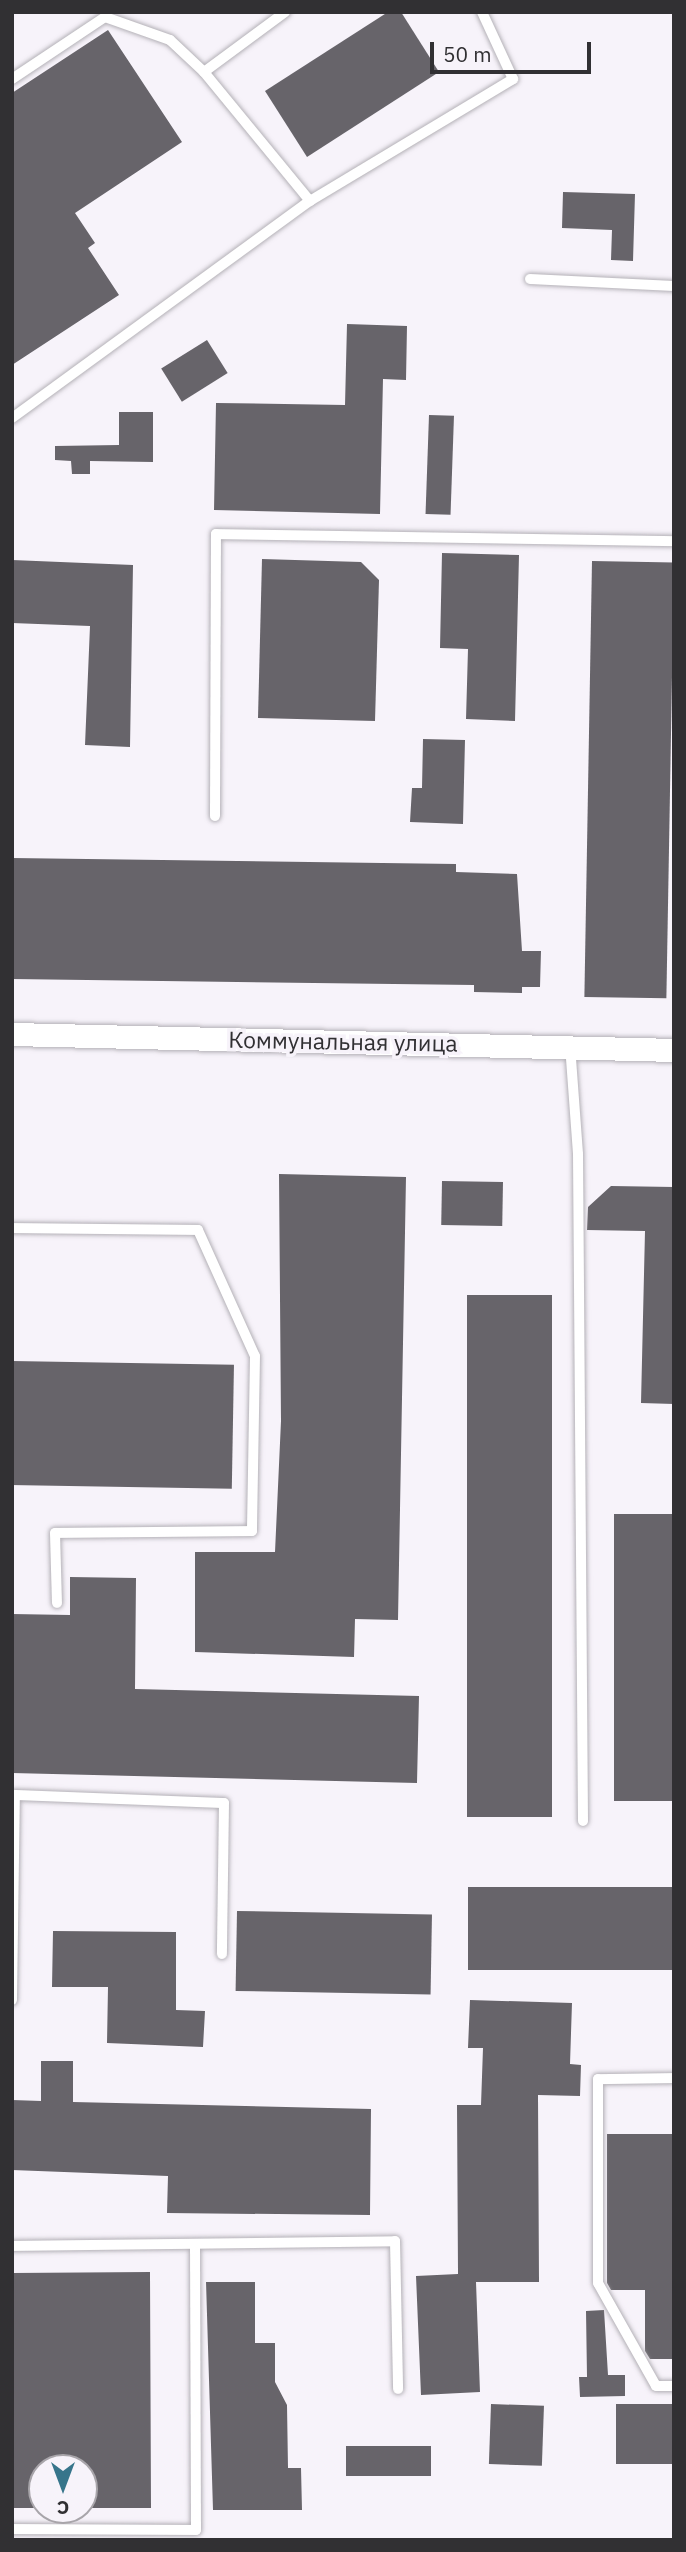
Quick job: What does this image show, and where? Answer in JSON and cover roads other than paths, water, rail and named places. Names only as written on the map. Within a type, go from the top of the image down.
[{"type":"street","name":"Коммунальная улица","points":[[12,1034],[570,1045],[674,1050]]},
{"type":"lane","points":[[204,72],[285,12]]},
{"type":"lane","points":[[12,418],[310,201],[513,79],[482,12]]},
{"type":"lane","points":[[12,79],[105,17],[170,40],[204,72],[310,201]]},
{"type":"lane","points":[[530,279],[674,286]]},
{"type":"lane","points":[[215,816],[216,534],[674,541]]},
{"type":"lane","points":[[570,1045],[578,1154],[583,1821]]},
{"type":"lane","points":[[12,1228],[198,1230],[255,1356],[252,1531],[55,1533],[57,1603]]},
{"type":"lane","points":[[12,2000],[15,1795],[224,1803],[222,1954]]},
{"type":"lane","points":[[674,2078],[598,2079],[598,2283],[656,2386],[674,2386]]},
{"type":"lane","points":[[12,2246],[395,2241],[398,2389]]},
{"type":"lane","points":[[12,2529],[196,2530],[195,2245]]}]
